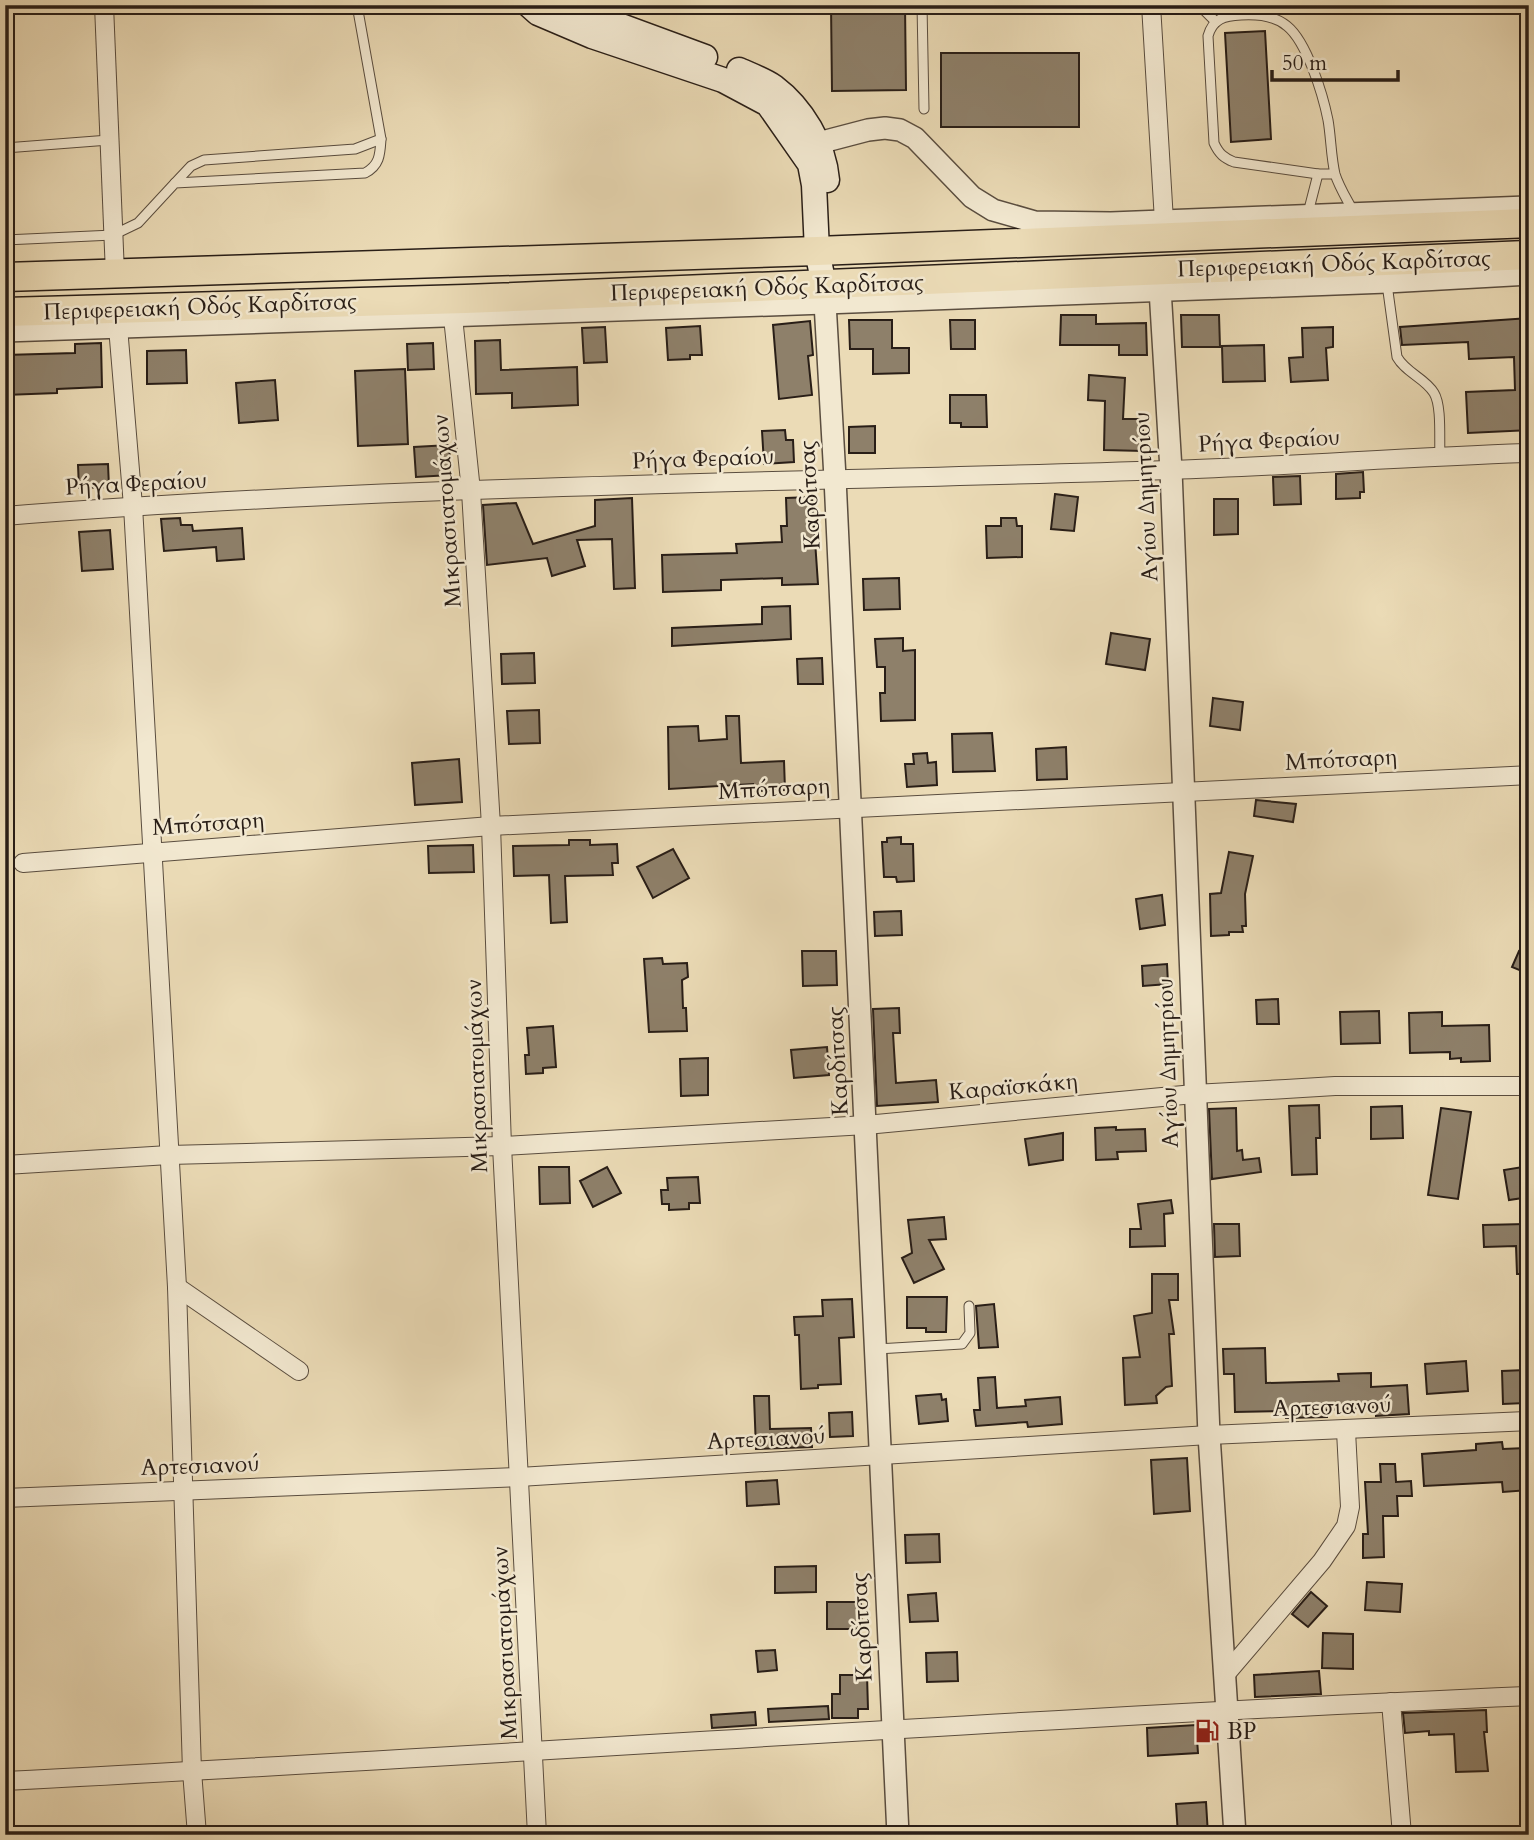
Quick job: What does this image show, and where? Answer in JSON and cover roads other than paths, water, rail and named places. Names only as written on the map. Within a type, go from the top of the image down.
[{"type":"main road","points":[[529,5],[538,13],[592,36],[723,80],[754,95],[768,104],[809,145]]},
{"type":"main road","points":[[564,5],[730,66],[772,86],[794,107],[809,145],[825,250],[824,294]]},
{"type":"main road","name":"Περιφερειακή Οδός Καρδίτσας","points":[[5,277],[1529,223]]},
{"type":"main road","name":"Περιφερειακή Οδός Καρδίτσας","points":[[5,312],[465,299],[824,294],[1529,255]]},
{"type":"street","points":[[104,5],[116,274]]},
{"type":"street","points":[[1150,5],[1164,221]]},
{"type":"street","points":[[809,145],[868,130],[886,128],[900,131],[915,138],[972,197],[993,210],[1035,222],[1111,223],[1529,207]]},
{"type":"street","points":[[5,331],[453,317],[824,294],[1160,289],[1387,282],[1529,274]]},
{"type":"street","name":"Αγίου Δημητρίου","points":[[1160,289],[1171,470],[1209,1435],[1235,1835]]},
{"type":"street","name":"Καρδίτσας","points":[[824,294],[835,478],[898,1835]]},
{"type":"street","name":"Μικρασιατομάχων","points":[[453,317],[471,491],[491,826],[502,1146],[537,1835]]},
{"type":"street","points":[[118,327],[133,506],[177,1287],[192,1771],[197,1835]]},
{"type":"street","name":"Ρήγα Φεραίου","points":[[5,516],[133,506],[471,491],[1171,470],[1529,453]]},
{"type":"street","name":"Μπότσαρη","points":[[23,863],[491,826],[1529,775]]},
{"type":"street","name":"Καραϊσκάκη","points":[[5,1165],[169,1155],[502,1146],[866,1125],[1194,1094],[1335,1086],[1529,1086]]},
{"type":"street","points":[[177,1287],[299,1371]]},
{"type":"street","name":"Αρτεσιανού","points":[[5,1498],[519,1477],[1209,1435],[1529,1421]]},
{"type":"street","points":[[1225,1675],[1322,1561],[1346,1526],[1350,1507],[1346,1430]]},
{"type":"street","points":[[5,1781],[892,1731],[1228,1709],[1529,1696]]},
{"type":"street","points":[[1391,1702],[1402,1835]]},
{"type":"lane","points":[[175,183],[365,173],[373,169],[380,157],[381,139],[357,5]]},
{"type":"lane","points":[[922,5],[924,108]]},
{"type":"lane","points":[[1199,5],[1216,22]]},
{"type":"lane","points":[[1335,174],[1234,162],[1225,159],[1218,151],[1214,143],[1208,36],[1210,28],[1224,16],[1258,14],[1287,25],[1295,34],[1317,81],[1327,117],[1335,174],[1354,213]]},
{"type":"lane","points":[[5,240],[113,235],[138,223],[191,166],[204,160],[355,149],[381,139]]},
{"type":"lane","points":[[5,148],[109,140]]},
{"type":"lane","points":[[1308,215],[1318,174]]},
{"type":"lane","points":[[1387,282],[1397,357],[1401,365],[1434,393],[1438,405],[1440,456]]},
{"type":"lane","points":[[875,1349],[962,1344],[970,1333],[969,1306]]},
{"type":"place","name":"BP","points":[[1207,1731]]}]
